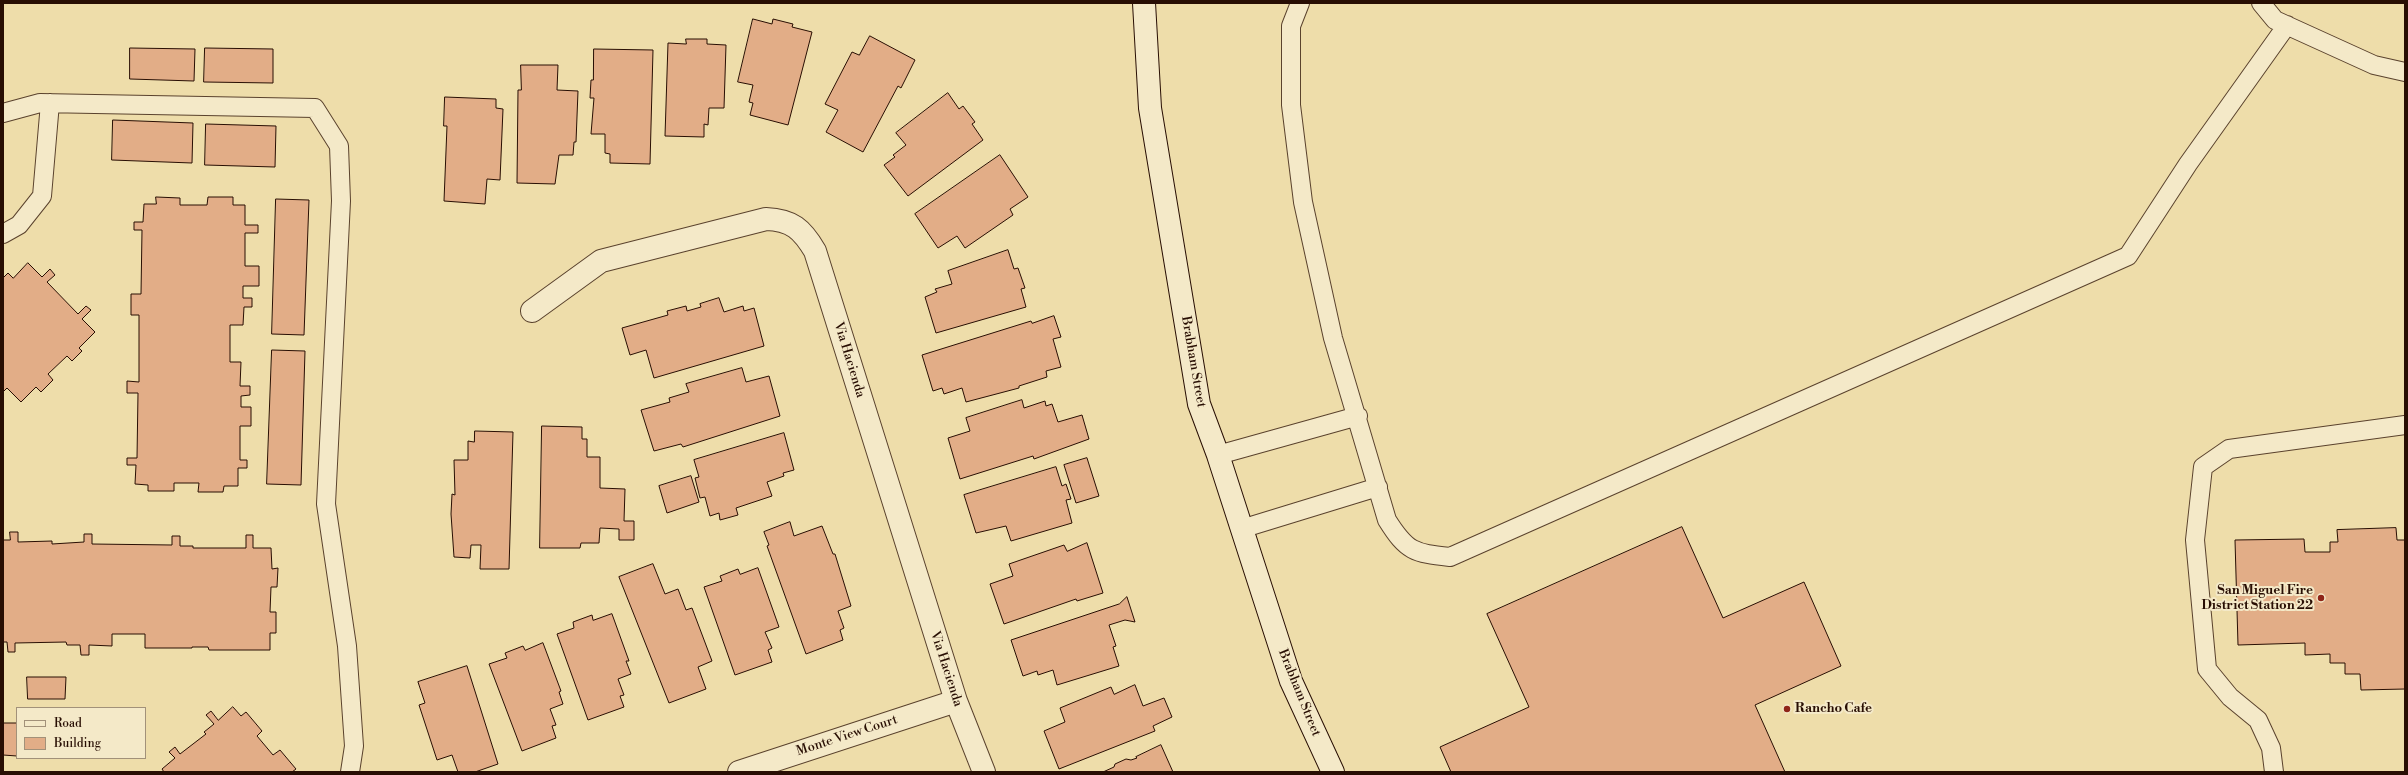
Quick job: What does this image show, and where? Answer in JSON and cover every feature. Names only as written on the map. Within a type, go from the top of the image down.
[{"type":"street","name":"Brabham Street","points":[[1144,3],[1150,108],[1199,404],[1218,455],[1291,681],[1333,772]]},
{"type":"street","name":"Via Hacienda","points":[[532,311],[601,261],[766,219],[781,220],[796,226],[807,237],[815,251],[956,701],[984,772]]},
{"type":"street","name":"Monte View Court","points":[[739,772],[956,701]]},
{"type":"lane","points":[[1300,3],[1291,26],[1291,105],[1303,202],[1333,338],[1358,416],[1387,520],[1399,540],[1416,552],[1450,557],[2128,256],[2188,164],[2287,25]]},
{"type":"lane","points":[[2261,3],[2275,20],[2374,64],[2405,72]]},
{"type":"lane","points":[[3,113],[40,103],[315,108],[339,146],[341,200],[326,504],[347,646],[354,746],[350,772]]},
{"type":"lane","points":[[3,234],[19,225],[42,196],[50,103]]},
{"type":"lane","points":[[1218,455],[1358,416]]},
{"type":"lane","points":[[2274,772],[2271,748],[2258,720],[2230,697],[2207,669],[2195,540],[2203,467],[2229,449],[2405,425]]},
{"type":"lane","points":[[1241,529],[1378,487]]},
{"type":"building","points":[[753,19],[772,24],[773,19],[793,24],[792,27],[812,32],[788,125],[750,115],[753,103],[749,102],[753,85],[738,82]]},
{"type":"building","points":[[870,36],[915,60],[901,88],[898,86],[863,152],[826,132],[838,110],[825,104],[852,52],[859,55]]},
{"type":"building","points":[[686,39],[707,39],[707,44],[726,45],[724,108],[709,108],[708,125],[704,124],[704,137],[665,136],[668,43],[686,44]]},
{"type":"building","points":[[130,48],[195,49],[194,81],[130,79]]},
{"type":"building","points":[[205,48],[273,49],[273,83],[204,82]]},
{"type":"building","points":[[594,49],[653,50],[650,164],[610,163],[610,154],[605,153],[605,134],[591,134],[594,98],[590,98],[591,80],[593,80]]},
{"type":"building","points":[[521,65],[558,65],[557,90],[578,91],[576,142],[574,142],[573,155],[559,155],[555,184],[517,183],[518,90],[521,90]]},
{"type":"building","points":[[948,93],[959,109],[963,106],[975,122],[972,124],[983,140],[908,196],[884,165],[895,157],[893,155],[906,145],[896,133]]},
{"type":"building","points":[[445,97],[496,99],[496,108],[503,109],[500,180],[487,179],[485,204],[444,201],[447,126],[444,126]]},
{"type":"building","points":[[113,120],[193,123],[192,163],[112,160]]},
{"type":"building","points":[[206,124],[276,126],[275,167],[205,165]]},
{"type":"building","points":[[1000,155],[1028,197],[1010,209],[1013,215],[965,248],[957,236],[938,248],[915,214]]},
{"type":"building","points":[[156,197],[180,198],[180,205],[207,205],[208,197],[233,197],[233,205],[245,205],[245,225],[258,225],[258,233],[245,233],[245,266],[259,266],[259,286],[243,286],[243,298],[252,298],[252,307],[244,307],[243,325],[230,325],[230,362],[241,362],[240,386],[250,386],[250,395],[241,396],[241,407],[251,407],[251,426],[240,426],[240,460],[247,460],[247,468],[238,468],[238,486],[224,486],[223,492],[198,492],[199,483],[174,483],[174,491],[148,491],[148,485],[135,484],[136,465],[127,465],[127,458],[137,458],[138,393],[127,393],[127,381],[139,382],[139,315],[131,315],[131,294],[141,294],[142,230],[134,230],[134,222],[143,222],[144,204],[156,204]]},
{"type":"building","points":[[276,199],[309,200],[304,335],[272,334]]},
{"type":"building","points":[[1008,250],[1014,269],[1018,268],[1025,288],[1021,289],[1026,307],[936,333],[925,297],[937,292],[935,289],[952,284],[948,271]]},
{"type":"building","points":[[28,263],[42,277],[50,269],[55,275],[47,282],[78,314],[86,306],[91,310],[82,319],[95,332],[79,348],[82,351],[72,361],[67,356],[48,374],[53,380],[41,392],[36,387],[21,402],[7,388],[3,392],[3,278],[8,273],[13,278]]},
{"type":"building","points":[[719,298],[724,312],[743,306],[744,311],[754,308],[764,346],[654,378],[646,350],[630,355],[622,328],[668,315],[667,311],[686,306],[687,311],[701,307],[700,304]]},
{"type":"building","points":[[1054,316],[1061,337],[1053,339],[1061,367],[1046,371],[1047,377],[1019,386],[1019,388],[966,402],[962,388],[944,394],[942,388],[933,391],[922,355],[1031,321],[1032,323]]},
{"type":"building","points":[[272,350],[305,351],[301,485],[267,484]]},
{"type":"building","points":[[742,368],[746,382],[769,376],[780,416],[683,447],[681,444],[654,451],[641,410],[670,402],[669,398],[689,392],[686,384]]},
{"type":"building","points":[[1022,400],[1024,408],[1045,401],[1046,406],[1052,404],[1058,422],[1082,415],[1089,439],[1034,459],[1033,456],[960,479],[948,438],[970,431],[966,418]]},
{"type":"building","points":[[542,426],[582,427],[582,439],[587,439],[587,457],[600,457],[600,488],[625,489],[624,521],[634,521],[634,540],[619,540],[619,529],[600,528],[599,543],[581,543],[580,548],[540,548]]},
{"type":"building","points":[[475,431],[513,432],[509,569],[480,569],[481,545],[471,545],[470,558],[454,557],[451,514],[452,494],[455,495],[454,460],[468,460],[468,441],[474,442]]},
{"type":"building","points":[[784,433],[794,470],[783,473],[784,476],[767,482],[772,496],[736,508],[738,515],[720,520],[719,513],[710,516],[705,497],[700,498],[695,478],[699,477],[694,460]]},
{"type":"building","points":[[1087,458],[1099,496],[1076,503],[1064,465]]},
{"type":"building","points":[[1056,467],[1062,486],[1066,484],[1071,499],[1066,500],[1072,523],[1011,541],[1006,526],[976,533],[964,495]]},
{"type":"building","points":[[691,476],[699,502],[667,513],[659,486]]},
{"type":"building","points":[[790,522],[794,536],[822,526],[833,554],[835,554],[851,606],[838,611],[844,628],[840,630],[843,640],[806,654],[767,546],[769,545],[764,532]]},
{"type":"building","points":[[1682,527],[1723,618],[1804,582],[1841,666],[1755,705],[1785,772],[1451,772],[1440,747],[1529,707],[1487,614]]},
{"type":"building","name":"San Miguel Fire District Station 22","points":[[2396,528],[2397,540],[2405,540],[2405,689],[2361,690],[2360,674],[2345,674],[2345,663],[2330,663],[2330,654],[2305,655],[2305,643],[2238,645],[2235,540],[2304,539],[2305,552],[2330,552],[2330,542],[2338,542],[2337,530]]},
{"type":"building","points":[[10,532],[18,532],[18,542],[52,541],[52,544],[84,542],[84,534],[92,534],[92,544],[172,545],[172,536],[180,536],[180,546],[193,546],[193,548],[246,548],[246,535],[253,535],[253,548],[271,548],[272,569],[278,568],[277,587],[271,587],[270,612],[276,612],[276,633],[270,633],[270,650],[209,650],[208,647],[145,648],[145,634],[112,634],[112,646],[89,645],[89,655],[81,655],[80,645],[67,645],[66,642],[15,643],[15,652],[8,652],[7,642],[3,642],[3,540],[10,540]]},
{"type":"building","points":[[1087,543],[1103,593],[1077,601],[1076,599],[1004,624],[990,584],[1013,576],[1009,564],[1064,545],[1067,551]]},
{"type":"building","points":[[653,564],[665,594],[678,589],[686,610],[692,608],[712,661],[698,667],[706,689],[669,703],[619,577]]},
{"type":"building","points":[[758,568],[779,627],[765,632],[772,648],[768,650],[772,662],[735,675],[704,587],[722,581],[720,576],[738,569],[740,574]]},
{"type":"building","points":[[1127,597],[1135,622],[1125,620],[1109,625],[1116,646],[1113,647],[1119,666],[1057,685],[1053,670],[1038,675],[1037,671],[1023,676],[1011,640],[1119,604]]},
{"type":"building","points":[[612,614],[629,661],[626,661],[631,674],[618,679],[624,695],[620,696],[624,707],[588,720],[557,634],[574,628],[573,622],[592,615],[593,620]]},
{"type":"building","points":[[543,643],[561,691],[559,692],[563,704],[550,709],[556,725],[552,726],[556,738],[522,751],[489,664],[507,658],[505,653],[523,646],[525,650]]},
{"type":"building","points":[[467,666],[498,764],[475,772],[458,772],[452,755],[437,760],[419,705],[425,703],[418,682]]},
{"type":"building","points":[[27,677],[66,677],[65,699],[28,699]]},
{"type":"building","points":[[1135,685],[1143,706],[1164,698],[1172,717],[1153,726],[1155,731],[1059,769],[1044,731],[1065,722],[1060,708],[1111,687],[1114,694]]},
{"type":"building","points":[[233,707],[241,716],[246,712],[262,731],[257,736],[273,755],[280,750],[296,769],[292,772],[164,772],[162,769],[175,758],[169,752],[175,747],[180,754],[206,734],[204,732],[214,724],[206,715],[211,711],[218,720]]},
{"type":"building","points":[[3,723],[16,723],[16,756],[3,755]]},
{"type":"building","points":[[1161,745],[1173,772],[1103,772],[1114,767],[1115,764],[1126,759],[1131,760],[1137,758],[1136,757]]},
{"type":"place","name":"San Miguel Fire District Station 22","points":[[2321,598]]},
{"type":"place","name":"Rancho Cafe","points":[[1787,709]]}]
